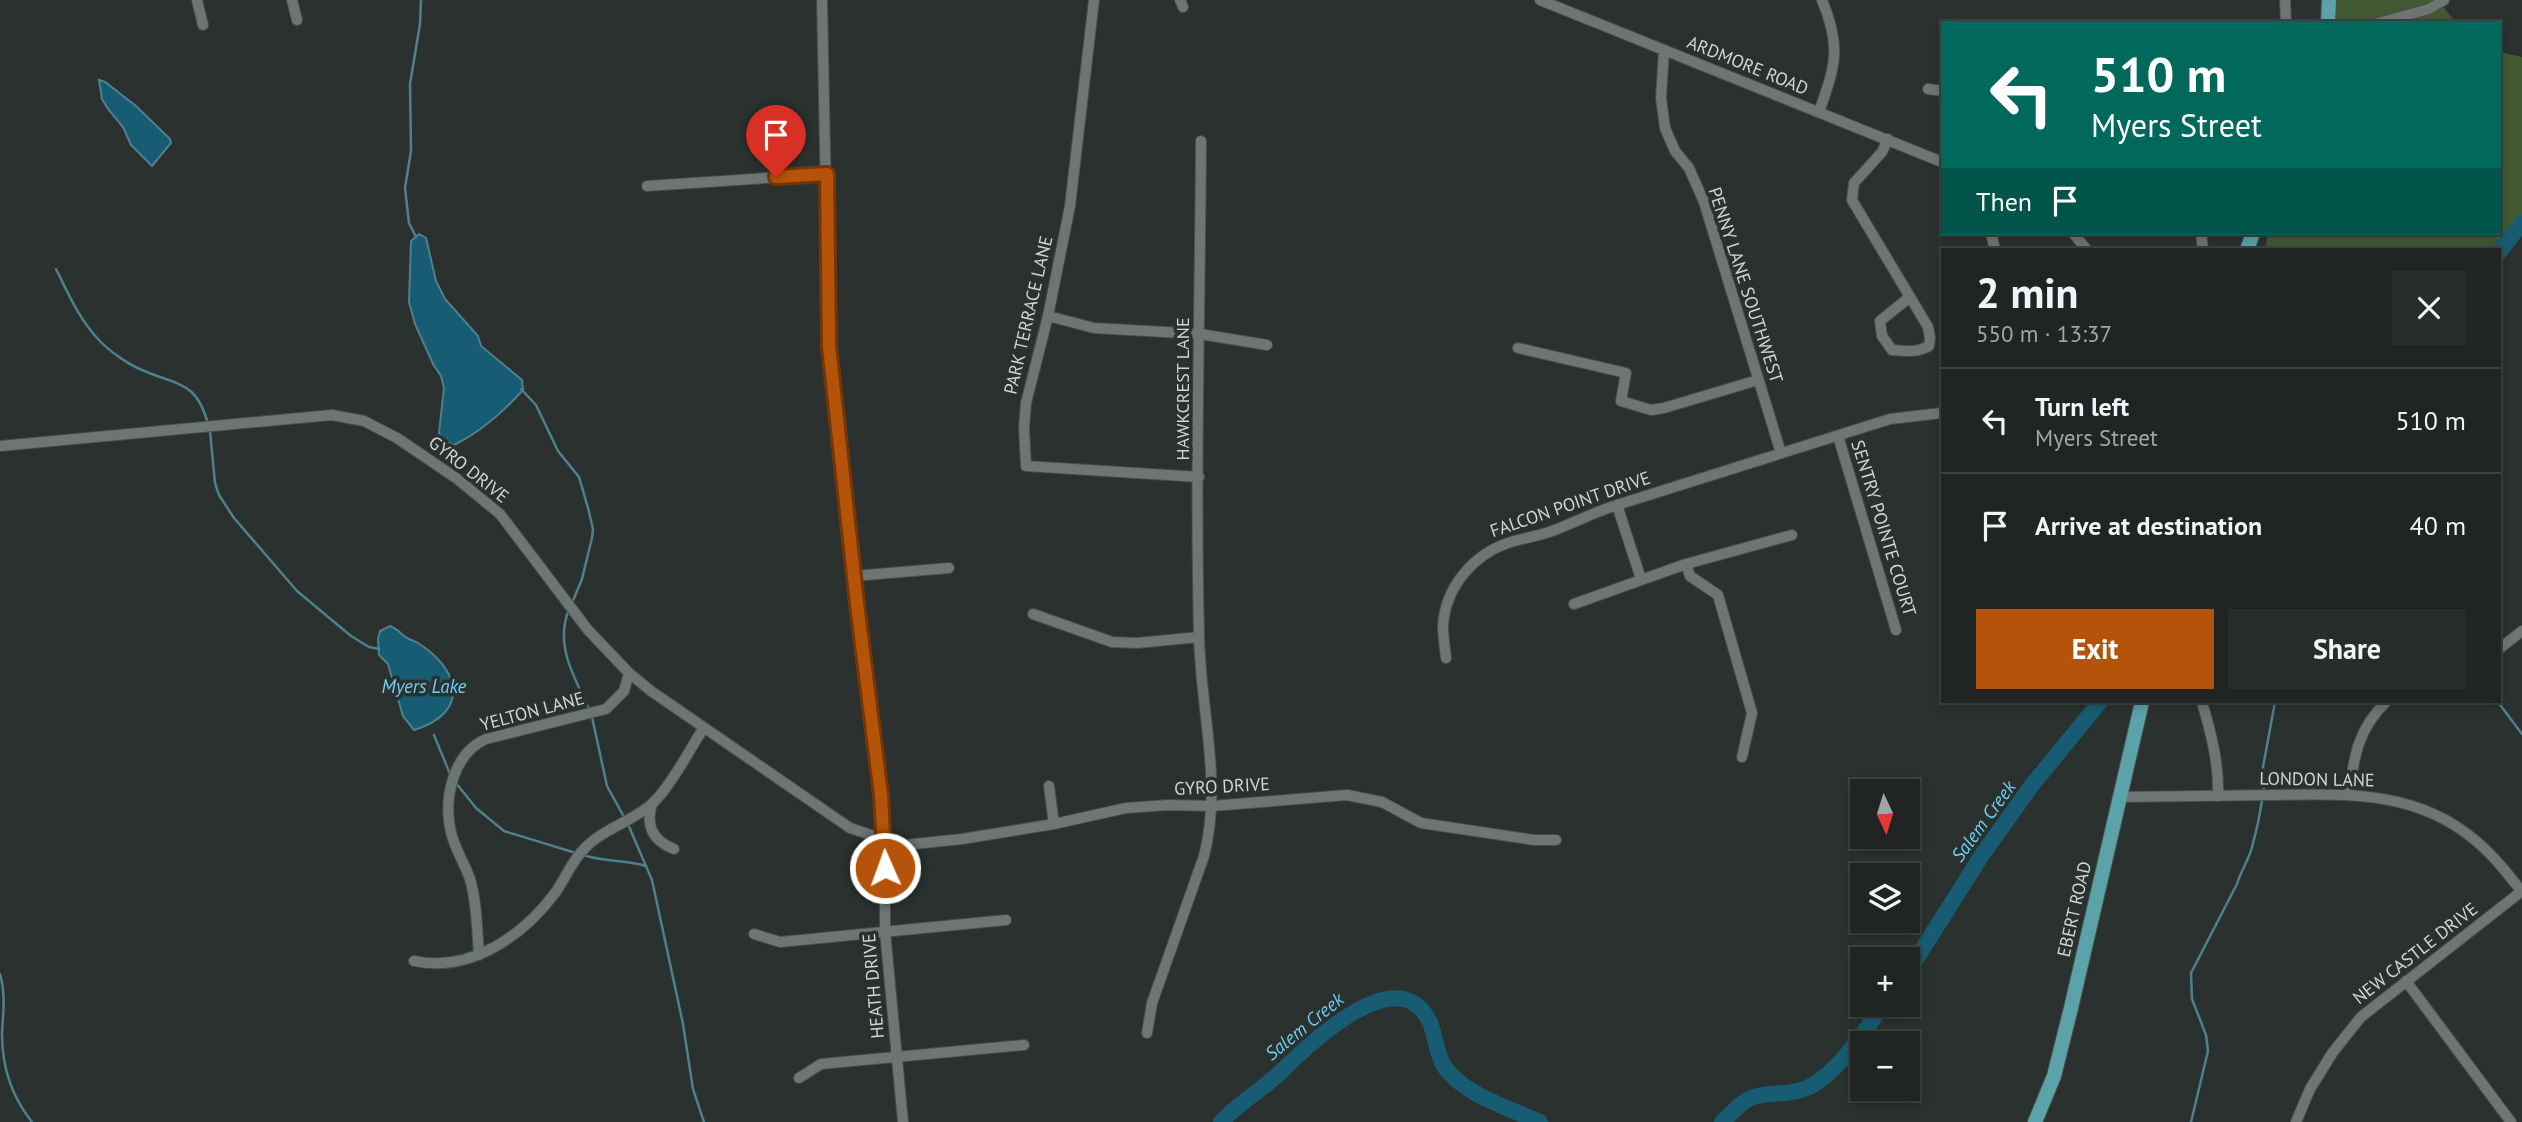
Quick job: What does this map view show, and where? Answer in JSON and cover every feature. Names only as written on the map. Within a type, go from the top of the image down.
[{"type":"main road","points":[[2328,21],[2329,0]]},
{"type":"main road","name":"EBERT ROAD","points":[[2035,1122],[2054,1076],[2066,1031],[2141,703]]},
{"type":"street","points":[[197,0],[203,25]]},
{"type":"street","points":[[292,0],[297,20]]},
{"type":"street","name":"HEATH DRIVE","points":[[822,0],[829,346],[885,841],[885,931],[904,1122]]},
{"type":"street","name":"PARK TERRACE LANE","points":[[1094,0],[1070,206],[1048,316],[1026,402],[1026,466],[1199,477]]},
{"type":"street","name":"ARDMORE ROAD","points":[[1540,0],[1941,162]]},
{"type":"street","points":[[1819,112],[1836,54],[1833,32],[1822,0]]},
{"type":"street","points":[[2285,0],[2286,21]]},
{"type":"street","points":[[2385,21],[2429,9],[2444,0]]},
{"type":"street","name":"PENNY LANE SOUTHWEST","points":[[1664,50],[1661,98],[1665,128],[1675,150],[1689,168],[1704,202],[1781,453]]},
{"type":"street","points":[[1927,89],[1941,91]]},
{"type":"street","points":[[1888,139],[1882,152],[1854,183],[1852,200],[1928,327],[1930,338],[1929,346],[1913,351],[1892,350],[1882,336],[1880,321],[1910,297]]},
{"type":"street","name":"HAWKCREST LANE","points":[[1147,1033],[1152,1003],[1204,856],[1210,832],[1212,806],[1199,637],[1201,141]]},
{"type":"street","points":[[648,186],[827,174]]},
{"type":"street","points":[[1048,316],[1094,328],[1200,334],[1267,345]]},
{"type":"street","points":[[1518,348],[1626,373],[1621,401],[1651,410],[1758,380]]},
{"type":"street","name":"FALCON POINT DRIVE","points":[[1446,658],[1443,626],[1453,588],[1468,568],[1484,554],[1505,544],[1551,531],[1583,516],[1890,419],[1941,412]]},
{"type":"street","name":"GYRO DRIVE","points":[[0,446],[332,415],[364,421],[397,438],[438,465],[500,514],[588,630],[629,673],[703,729],[850,828],[885,841],[962,839],[1054,824],[1126,808],[1212,806],[1347,794],[1382,802],[1421,822],[1534,840],[1556,839]]},
{"type":"street","name":"SENTRY POINTE COURT","points":[[1838,436],[1896,629]]},
{"type":"street","points":[[1617,505],[1641,579]]},
{"type":"street","points":[[1574,604],[1686,564],[1793,535]]},
{"type":"street","points":[[1686,564],[1690,576],[1718,595],[1752,713],[1742,757]]},
{"type":"street","points":[[854,576],[949,568]]},
{"type":"street","points":[[1033,614],[1112,642],[1137,643],[1199,637]]},
{"type":"street","points":[[2501,647],[2522,631]]},
{"type":"street","name":"YELTON LANE","points":[[479,955],[470,880],[450,828],[450,795],[461,760],[471,747],[486,739],[606,709],[614,704],[624,691],[629,673]]},
{"type":"street","points":[[2202,703],[2214,747],[2218,796]]},
{"type":"street","points":[[2349,794],[2355,752],[2371,716],[2385,703]]},
{"type":"street","points":[[674,849],[663,845],[653,834],[648,816],[652,804],[703,729]]},
{"type":"street","points":[[1049,786],[1054,824]]},
{"type":"street","name":"LONDON LANE","points":[[2120,797],[2349,794],[2391,800],[2438,816],[2473,838],[2500,864],[2522,891]]},
{"type":"street","points":[[414,961],[432,965],[455,963],[498,945],[524,927],[555,892],[585,848],[652,804]]},
{"type":"street","name":"NEW CASTLE DRIVE","points":[[2295,1122],[2310,1088],[2333,1052],[2361,1017],[2522,891]]},
{"type":"street","points":[[754,934],[780,943],[1006,920]]},
{"type":"street","points":[[2406,981],[2511,1122]]},
{"type":"street","points":[[799,1078],[821,1064],[1024,1045]]},
{"type":"green space","points":[[2329,0],[2438,0],[2454,21],[2329,21]]},
{"type":"green space","points":[[2501,52],[2522,57],[2522,217],[2498,248],[2265,248],[2268,235],[2501,235]]},
{"type":"water","points":[[99,80],[136,106],[170,139],[171,143],[152,166],[131,145],[123,127],[108,109],[102,99]]},
{"type":"water","points":[[419,234],[426,238],[436,281],[445,299],[478,336],[481,346],[522,380],[523,390],[508,406],[483,427],[454,445],[444,441],[439,433],[444,388],[441,376],[415,324],[409,302],[411,241]]},
{"type":"water","name":"Myers Lake","points":[[390,626],[432,654],[450,678],[453,690],[451,702],[444,713],[414,730],[403,716],[388,664],[379,655],[380,631]]},
{"type":"waterway","points":[[416,237],[409,223],[405,188],[411,151],[410,84],[420,24],[421,0]]},
{"type":"waterway","name":"Salem Creek","points":[[2501,249],[2522,223]]},
{"type":"waterway","points":[[56,269],[80,314],[98,339],[114,354],[134,366],[193,393],[208,424]]},
{"type":"waterway","points":[[521,389],[536,405],[558,451],[579,477],[588,508],[593,529],[592,538],[582,579],[572,603]]},
{"type":"waterway","points":[[210,431],[215,483],[219,495],[234,518],[297,591],[351,636],[369,647],[379,649]]},
{"type":"waterway","points":[[569,609],[565,623],[565,649],[590,711]]},
{"type":"waterway","name":"Salem Creek","points":[[1920,953],[1982,855],[2032,785],[2099,703]]},
{"type":"waterway","points":[[2264,793],[2263,767],[2275,703]]},
{"type":"waterway","points":[[2499,703],[2522,734]]},
{"type":"waterway","points":[[592,717],[607,786],[624,817]]},
{"type":"waterway","points":[[434,735],[450,774]]},
{"type":"waterway","points":[[456,783],[476,808],[504,831],[576,853]]},
{"type":"waterway","points":[[2191,1122],[2208,1051],[2206,1035],[2192,999],[2191,973],[2250,854],[2262,800]]},
{"type":"waterway","points":[[627,822],[652,880],[683,1024],[693,1089],[704,1122]]},
{"type":"waterway","points":[[583,855],[646,866]]},
{"type":"waterway","points":[[0,974],[4,997],[2,1046],[6,1069],[14,1092],[32,1122]]},
{"type":"waterway","name":"Salem Creek","points":[[1221,1122],[1327,1031],[1367,1006],[1387,999],[1405,999],[1420,1008],[1429,1021],[1444,1066],[1463,1085],[1488,1100],[1540,1122]]},
{"type":"waterway","name":"Salem Creek","points":[[1722,1122],[1747,1100],[1798,1091],[1811,1086],[1833,1070],[1875,1017]]},
{"type":"route","points":[[776,177],[827,174],[829,346],[881,795],[885,868]]}]
